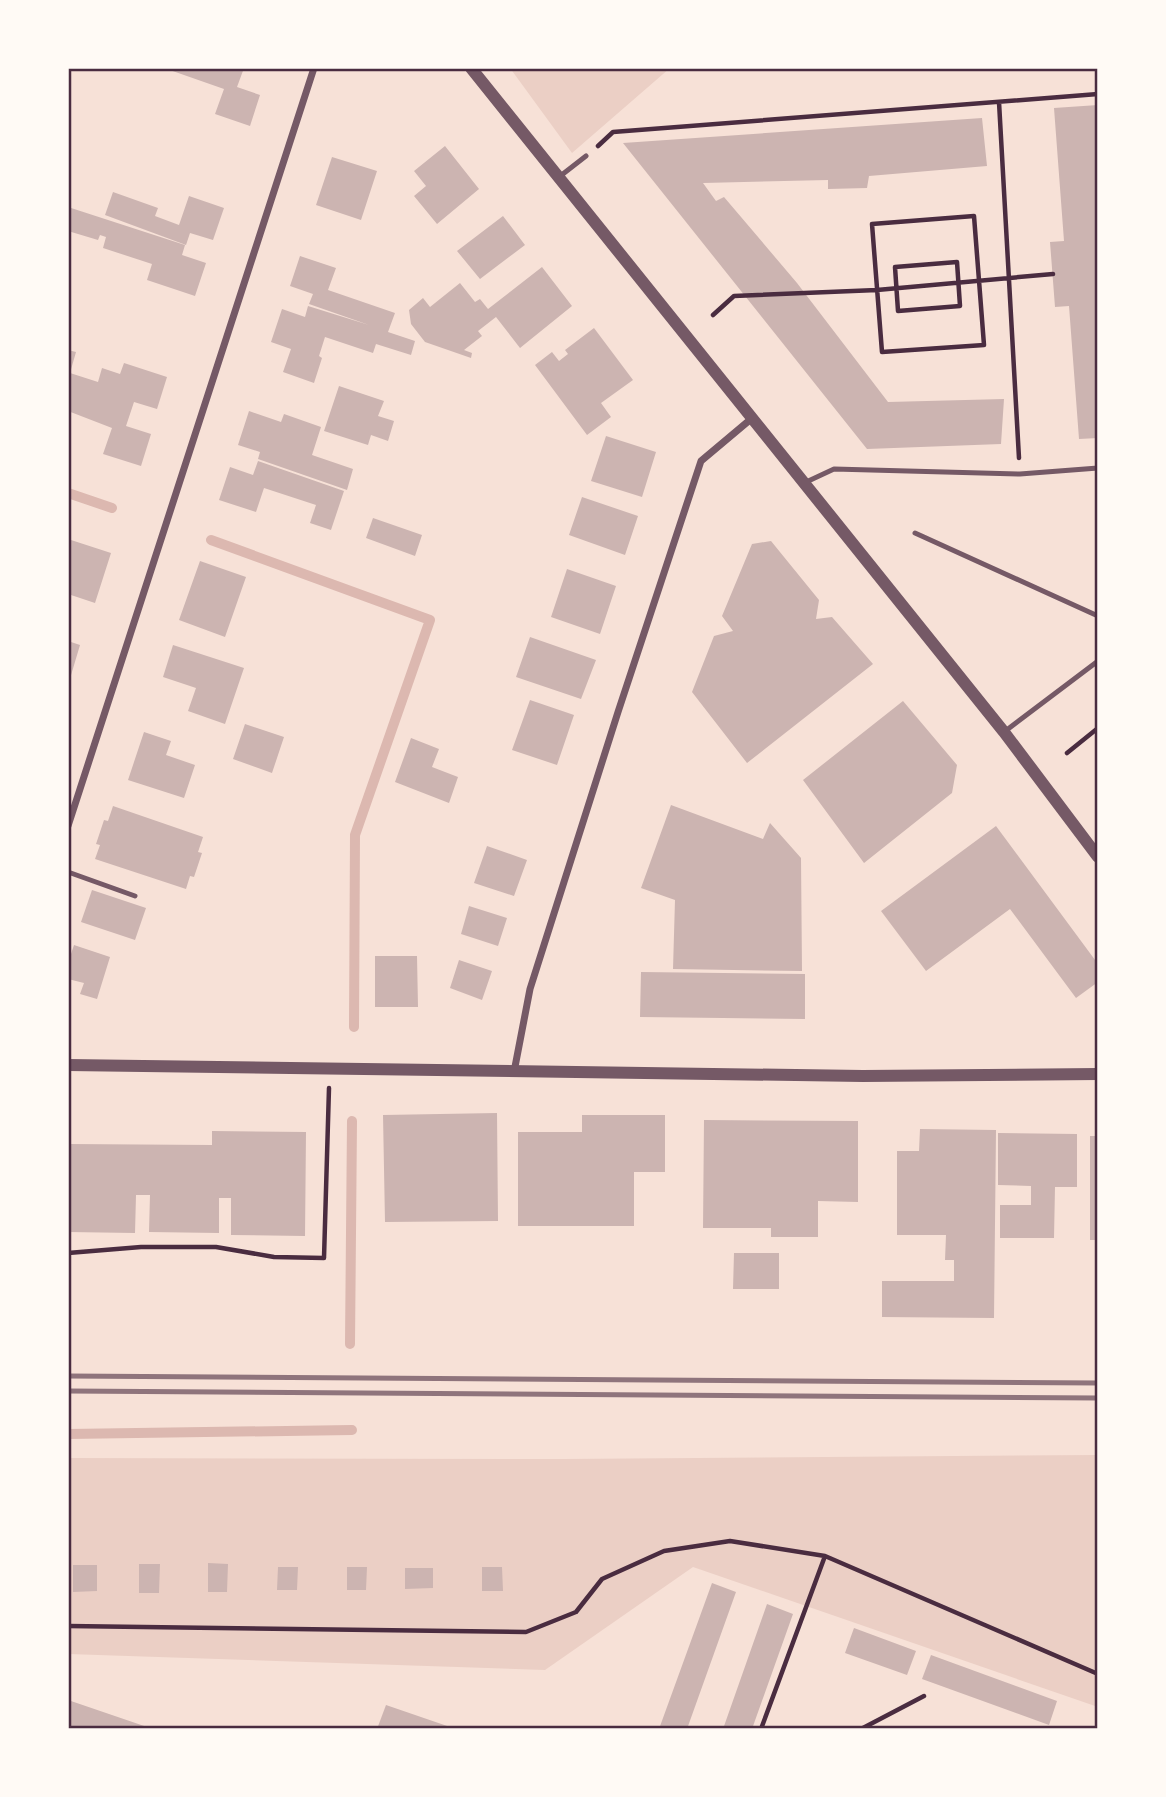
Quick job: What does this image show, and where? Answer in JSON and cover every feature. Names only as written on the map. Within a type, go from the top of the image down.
[{"type":"street","points":[[68,826],[314,68]]},
{"type":"street","points":[[471,68],[1004,732],[1098,856]]},
{"type":"street","points":[[514,1072],[530,989],[701,461],[751,419]]},
{"type":"street","points":[[68,1065],[863,1076],[1098,1074]]},
{"type":"lane","points":[[559,177],[586,156]]},
{"type":"lane","points":[[804,483],[834,469],[1020,474],[1098,468]]},
{"type":"lane","points":[[915,533],[1098,616]]},
{"type":"lane","points":[[1004,732],[1098,661]]},
{"type":"lane","points":[[68,872],[135,897]]},
{"type":"path","points":[[586,156],[613,132],[1098,94]]},
{"type":"path","points":[[999,102],[1020,474]]},
{"type":"path","points":[[974,216],[979,281],[984,345],[882,352],[872,224],[974,216]]},
{"type":"path","points":[[957,262],[958,284],[960,306],[898,311],[895,267],[957,262]]},
{"type":"path","points":[[713,315],[734,296],[877,290],[1053,274]]},
{"type":"path","points":[[1068,753],[1098,728]]},
{"type":"path","points":[[68,1253],[141,1247],[216,1247],[274,1257],[324,1258],[330,1069]]},
{"type":"path","points":[[68,1626],[526,1632],[576,1612],[602,1579],[664,1551],[730,1541],[825,1556],[1098,1674]]},
{"type":"path","points":[[761,1729],[825,1556]]},
{"type":"path","points":[[861,1729],[924,1696]]},
{"type":"shaded area","points":[[510,68],[670,68],[572,153]]},
{"type":"shaded area","points":[[1098,1455],[1098,1707],[693,1567],[545,1670],[68,1654],[68,1458],[563,1459]]},
{"type":"building","points":[[164,68],[244,68],[237,87],[260,95],[250,126],[215,114],[224,89]]},
{"type":"building","points":[[1098,105],[1098,438],[1079,439],[1069,306],[1055,307],[1050,242],[1064,241],[1054,108]]},
{"type":"building","points":[[982,118],[987,166],[869,176],[867,188],[828,189],[828,180],[703,183],[716,201],[724,197],[797,283],[888,402],[1004,399],[1001,444],[867,449],[623,143]]},
{"type":"building","points":[[445,146],[479,189],[437,224],[414,196],[426,186],[414,171]]},
{"type":"building","points":[[332,157],[377,171],[361,220],[316,205]]},
{"type":"building","points":[[113,192],[158,208],[155,216],[179,225],[189,196],[224,208],[213,240],[190,233],[186,245],[105,215]]},
{"type":"building","points":[[68,207],[185,245],[182,255],[206,263],[195,296],[147,280],[152,264],[103,248],[106,237],[100,235],[98,240],[68,231]]},
{"type":"building","points":[[503,216],[525,245],[480,279],[457,251]]},
{"type":"building","points":[[300,256],[336,268],[328,290],[395,313],[388,332],[415,341],[411,355],[376,344],[373,353],[325,337],[314,383],[283,372],[291,349],[271,342],[282,309],[305,317],[308,306],[369,325],[309,304],[313,294],[290,286]]},
{"type":"building","points":[[542,267],[572,306],[520,348],[496,317],[478,331],[482,336],[464,350],[472,353],[471,358],[425,342],[411,324],[409,310],[423,298],[430,307],[460,283],[475,302],[480,299],[488,309]]},
{"type":"building","points":[[594,328],[633,380],[601,403],[611,417],[587,435],[535,365],[552,352],[559,361],[568,354],[565,350]]},
{"type":"building","points":[[68,350],[76,352],[70,373],[98,382],[102,368],[120,374],[124,363],[167,377],[157,409],[134,402],[126,426],[151,434],[141,466],[103,454],[112,428],[68,411]]},
{"type":"building","points":[[339,386],[384,401],[378,416],[394,421],[388,441],[371,435],[368,445],[324,431]]},
{"type":"building","points":[[249,411],[281,422],[284,414],[321,427],[312,455],[353,469],[347,490],[258,459],[260,452],[238,445]]},
{"type":"building","points":[[606,436],[656,452],[642,497],[591,481]]},
{"type":"building","points":[[258,461],[344,491],[331,530],[310,523],[316,505],[264,488],[256,512],[219,500],[230,467],[253,475]]},
{"type":"building","points":[[582,497],[638,516],[625,555],[569,535]]},
{"type":"building","points":[[373,518],[422,535],[415,556],[366,538]]},
{"type":"building","points":[[71,540],[111,553],[95,603],[68,594],[68,548]]},
{"type":"building","points":[[771,541],[819,600],[816,619],[832,617],[873,664],[747,763],[692,692],[714,636],[733,631],[722,616],[752,544]]},
{"type":"building","points":[[200,561],[246,577],[225,637],[179,620]]},
{"type":"building","points":[[567,569],[616,586],[600,634],[551,617]]},
{"type":"building","points":[[530,637],[596,660],[581,699],[516,677]]},
{"type":"building","points":[[68,641],[80,645],[69,682],[68,682]]},
{"type":"building","points":[[173,645],[244,668],[225,724],[188,711],[196,688],[163,677]]},
{"type":"building","points":[[530,700],[574,715],[557,765],[512,750]]},
{"type":"building","points":[[903,701],[957,765],[952,793],[864,863],[803,780]]},
{"type":"building","points":[[245,724],[284,737],[272,773],[233,759]]},
{"type":"building","points":[[144,732],[171,741],[166,755],[195,765],[184,798],[128,780]]},
{"type":"building","points":[[411,738],[439,749],[432,767],[458,777],[449,803],[395,782]]},
{"type":"building","points":[[671,805],[763,839],[770,823],[801,858],[802,971],[673,969],[675,900],[641,888]]},
{"type":"building","points":[[113,806],[203,837],[198,852],[202,853],[194,877],[190,876],[186,889],[95,859],[100,845],[96,844],[104,820],[108,821]]},
{"type":"building","points":[[996,826],[1098,964],[1098,982],[1076,998],[1010,909],[926,971],[881,911]]},
{"type":"building","points":[[487,846],[527,860],[514,896],[474,883]]},
{"type":"building","points":[[92,890],[146,908],[135,940],[81,922]]},
{"type":"building","points":[[469,906],[507,918],[498,946],[461,934]]},
{"type":"building","points":[[74,945],[110,957],[97,999],[80,994],[84,983],[68,979],[68,963]]},
{"type":"building","points":[[375,956],[417,956],[418,1007],[375,1007]]},
{"type":"building","points":[[459,960],[492,971],[482,1000],[450,988]]},
{"type":"building","points":[[641,972],[805,974],[805,1019],[640,1017]]},
{"type":"building","points":[[497,1113],[498,1221],[385,1222],[383,1115]]},
{"type":"building","points":[[582,1115],[665,1115],[665,1172],[634,1172],[634,1226],[518,1226],[518,1132],[582,1132]]},
{"type":"building","points":[[704,1120],[858,1121],[858,1202],[818,1201],[818,1237],[771,1237],[771,1228],[703,1228]]},
{"type":"building","points":[[920,1129],[996,1130],[994,1318],[882,1317],[882,1281],[954,1281],[954,1260],[945,1260],[946,1235],[897,1235],[897,1151],[919,1151]]},
{"type":"building","points":[[212,1131],[306,1132],[305,1236],[231,1235],[231,1198],[219,1198],[219,1233],[149,1232],[150,1195],[136,1195],[135,1233],[68,1232],[68,1144],[212,1145]]},
{"type":"building","points":[[998,1133],[1077,1134],[1077,1187],[1055,1187],[1054,1238],[1000,1238],[1000,1205],[1031,1205],[1031,1186],[998,1185]]},
{"type":"building","points":[[1090,1136],[1098,1136],[1098,1240],[1090,1240]]},
{"type":"building","points":[[734,1253],[779,1253],[779,1289],[733,1289]]},
{"type":"building","points":[[208,1563],[228,1564],[227,1592],[208,1592]]},
{"type":"building","points":[[139,1564],[160,1564],[159,1593],[139,1593]]},
{"type":"building","points":[[73,1565],[97,1565],[97,1591],[73,1592]]},
{"type":"building","points":[[278,1567],[298,1567],[297,1590],[277,1590]]},
{"type":"building","points":[[347,1567],[367,1567],[366,1590],[347,1590]]},
{"type":"building","points":[[482,1567],[502,1567],[503,1591],[482,1591]]},
{"type":"building","points":[[405,1568],[433,1568],[433,1588],[405,1589]]},
{"type":"building","points":[[712,1583],[736,1592],[687,1729],[659,1729]]},
{"type":"building","points":[[767,1604],[793,1614],[752,1729],[723,1729]]},
{"type":"building","points":[[854,1628],[916,1651],[907,1675],[845,1653]]},
{"type":"building","points":[[931,1655],[1057,1701],[1049,1725],[922,1679]]},
{"type":"building","points":[[68,1700],[150,1728],[150,1729],[68,1729]]},
{"type":"building","points":[[386,1705],[453,1728],[453,1729],[377,1729]]},
{"type":"waterway","points":[[68,493],[112,508]]},
{"type":"waterway","points":[[211,540],[430,620],[355,835],[354,1027]]},
{"type":"waterway","points":[[350,1344],[352,1121]]},
{"type":"waterway","points":[[68,1434],[352,1430]]},
{"type":"railway","points":[[68,1376],[1098,1383]]},
{"type":"railway","points":[[68,1391],[1098,1398]]}]
